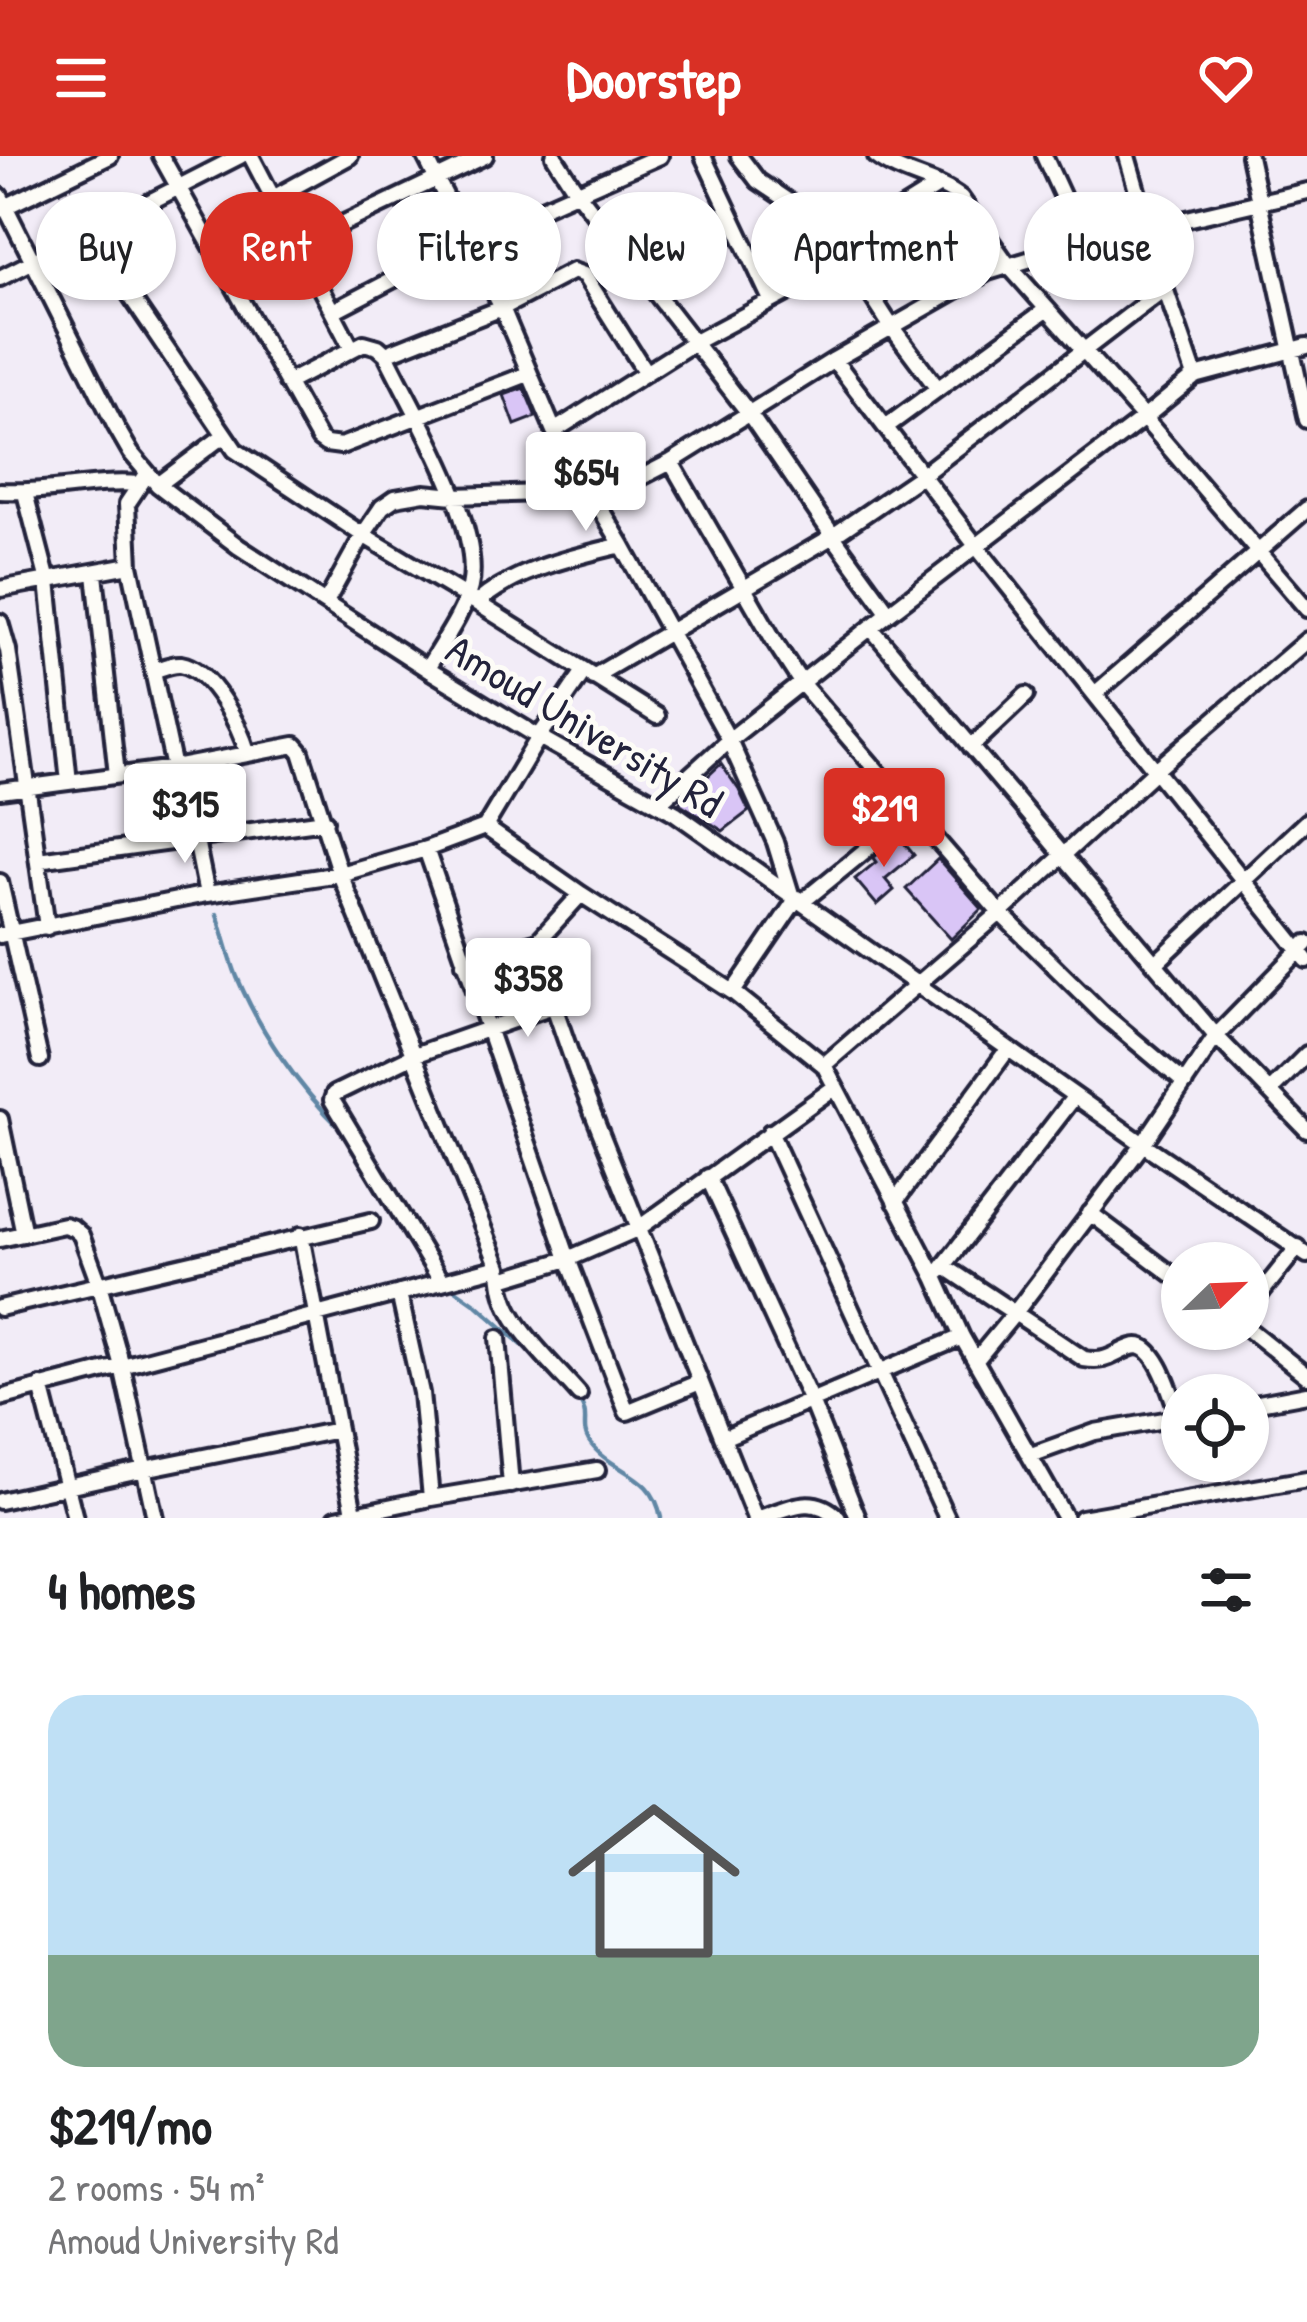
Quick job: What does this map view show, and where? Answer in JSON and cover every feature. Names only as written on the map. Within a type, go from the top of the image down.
[{"type":"street","points":[[2,204],[110,156]]},
{"type":"street","points":[[160,156],[200,227]]},
{"type":"street","points":[[168,192],[240,156]]},
{"type":"street","points":[[251,156],[271,192]]},
{"type":"street","points":[[283,192],[350,156]]},
{"type":"street","points":[[425,156],[446,192]]},
{"type":"street","points":[[353,218],[485,156]]},
{"type":"street","points":[[554,156],[748,412],[889,613]]},
{"type":"street","points":[[561,199],[660,156]]},
{"type":"street","points":[[751,257],[706,161],[740,156],[758,181],[774,192]]},
{"type":"street","points":[[876,156],[961,198],[1008,265],[1307,609]]},
{"type":"street","points":[[1045,156],[1061,192]]},
{"type":"street","points":[[1127,156],[1138,192]]},
{"type":"street","points":[[1249,156],[1299,348],[1307,420]]},
{"type":"street","points":[[928,192],[938,185]]},
{"type":"street","points":[[1194,218],[1307,191]]},
{"type":"street","name":"Amoud University Rd","points":[[2,204],[148,481],[239,547],[427,669],[659,803],[1303,1251]]},
{"type":"street","points":[[0,278],[36,260]]},
{"type":"street","points":[[326,602],[363,535],[382,507],[395,498],[622,487],[671,462],[891,326],[988,272],[1024,260]]},
{"type":"street","points":[[386,354],[502,308],[578,271],[646,373]]},
{"type":"street","points":[[332,311],[377,288]]},
{"type":"street","points":[[133,300],[235,450],[363,535],[657,716]]},
{"type":"street","points":[[240,300],[319,439],[333,446],[528,374]]},
{"type":"street","points":[[326,300],[352,349]]},
{"type":"street","points":[[498,300],[554,431],[729,740],[797,898]]},
{"type":"street","points":[[554,431],[771,300]]},
{"type":"street","points":[[874,300],[938,389]]},
{"type":"street","points":[[6,934],[207,894],[340,874],[485,827],[539,737],[589,674],[832,536],[922,475],[1148,300]]},
{"type":"street","points":[[1170,300],[1196,376]]},
{"type":"street","points":[[887,426],[1047,309]]},
{"type":"street","points":[[286,383],[364,343],[386,354],[440,461],[464,522],[472,600]]},
{"type":"street","points":[[659,803],[729,740],[1196,376],[1299,348]]},
{"type":"street","points":[[834,360],[1244,883],[1304,951],[1216,1036],[1143,1144],[976,1360]]},
{"type":"street","points":[[207,894],[130,566],[127,504],[148,481],[223,436]]},
{"type":"street","points":[[671,462],[802,684],[1000,913],[1104,1015],[1185,1083]]},
{"type":"street","points":[[0,491],[46,492],[92,483],[148,481]]},
{"type":"street","points":[[26,493],[48,581],[70,782]]},
{"type":"street","points":[[1096,693],[1307,509]]},
{"type":"street","points":[[427,669],[472,600],[508,580],[622,545]]},
{"type":"street","points":[[0,590],[130,566]]},
{"type":"street","points":[[94,574],[117,775]]},
{"type":"street","points":[[0,622],[8,650],[47,927]]},
{"type":"street","points":[[871,628],[1216,1036],[1307,1130]]},
{"type":"street","points":[[824,1065],[1307,640]]},
{"type":"street","points":[[153,670],[174,664],[195,669],[229,709],[248,754]]},
{"type":"street","points":[[970,747],[1026,695]]},
{"type":"street","points":[[0,791],[174,768],[295,745],[340,874],[500,1273],[509,1310],[579,1394]]},
{"type":"street","points":[[733,992],[797,898],[911,813]]},
{"type":"street","points":[[38,860],[325,821]]},
{"type":"street","points":[[1155,964],[1307,821]]},
{"type":"street","points":[[485,827],[733,992],[824,1065],[895,1202],[939,1271],[962,1337],[1065,1518]]},
{"type":"street","points":[[426,849],[568,1258],[627,1412],[700,1382]]},
{"type":"street","points":[[0,882],[6,934],[40,1059]]},
{"type":"street","points":[[464,963],[538,941],[581,894]]},
{"type":"street","points":[[538,941],[538,960],[580,1081],[758,1518],[802,1504],[828,1508],[838,1518]]},
{"type":"street","points":[[441,1281],[332,1100],[334,1094],[414,1055],[553,1006]]},
{"type":"street","points":[[895,1202],[1009,1048]]},
{"type":"street","points":[[1271,1090],[1307,1054]]},
{"type":"street","points":[[0,1398],[441,1281],[568,1258],[639,1228],[835,1087]]},
{"type":"street","points":[[939,1271],[1075,1096]]},
{"type":"street","points":[[0,1119],[24,1234]]},
{"type":"street","points":[[770,1132],[947,1518]]},
{"type":"street","points":[[708,1177],[811,1401],[857,1518]]},
{"type":"street","points":[[1090,1213],[1161,1266]]},
{"type":"street","points":[[0,1308],[370,1221]]},
{"type":"street","points":[[0,1239],[64,1225],[81,1235],[122,1366],[155,1518]]},
{"type":"street","points":[[301,1235],[354,1516]]},
{"type":"street","points":[[1269,1287],[1303,1251]]},
{"type":"street","points":[[939,1271],[1084,1360],[1103,1360],[1140,1346],[1164,1374]]},
{"type":"street","points":[[398,1293],[421,1393],[431,1498]]},
{"type":"street","points":[[723,1438],[962,1337]]},
{"type":"street","points":[[498,1338],[511,1485]]},
{"type":"street","points":[[1269,1346],[1307,1376]]},
{"type":"street","points":[[41,1386],[75,1518]]},
{"type":"street","points":[[1269,1401],[1307,1394]]},
{"type":"street","points":[[1031,1455],[1095,1432],[1161,1420]]},
{"type":"street","points":[[0,1501],[338,1430]]},
{"type":"street","points":[[336,1518],[597,1470]]},
{"type":"street","points":[[1081,1518],[1307,1479]]},
{"type":"building","points":[[524,388],[536,417],[515,425],[504,395]]},
{"type":"building","points":[[721,764],[749,811],[723,831],[679,803]]},
{"type":"building","points":[[899,837],[914,855],[885,879],[894,890],[877,905],[855,879]]},
{"type":"building","points":[[938,859],[982,909],[951,939],[906,889]]},
{"type":"waterway","points":[[217,914],[237,977],[269,1039],[342,1130]]},
{"type":"waterway","points":[[450,1286],[538,1359]]},
{"type":"waterway","points":[[576,1397],[584,1409],[589,1441],[641,1482],[657,1503],[661,1518]]}]
